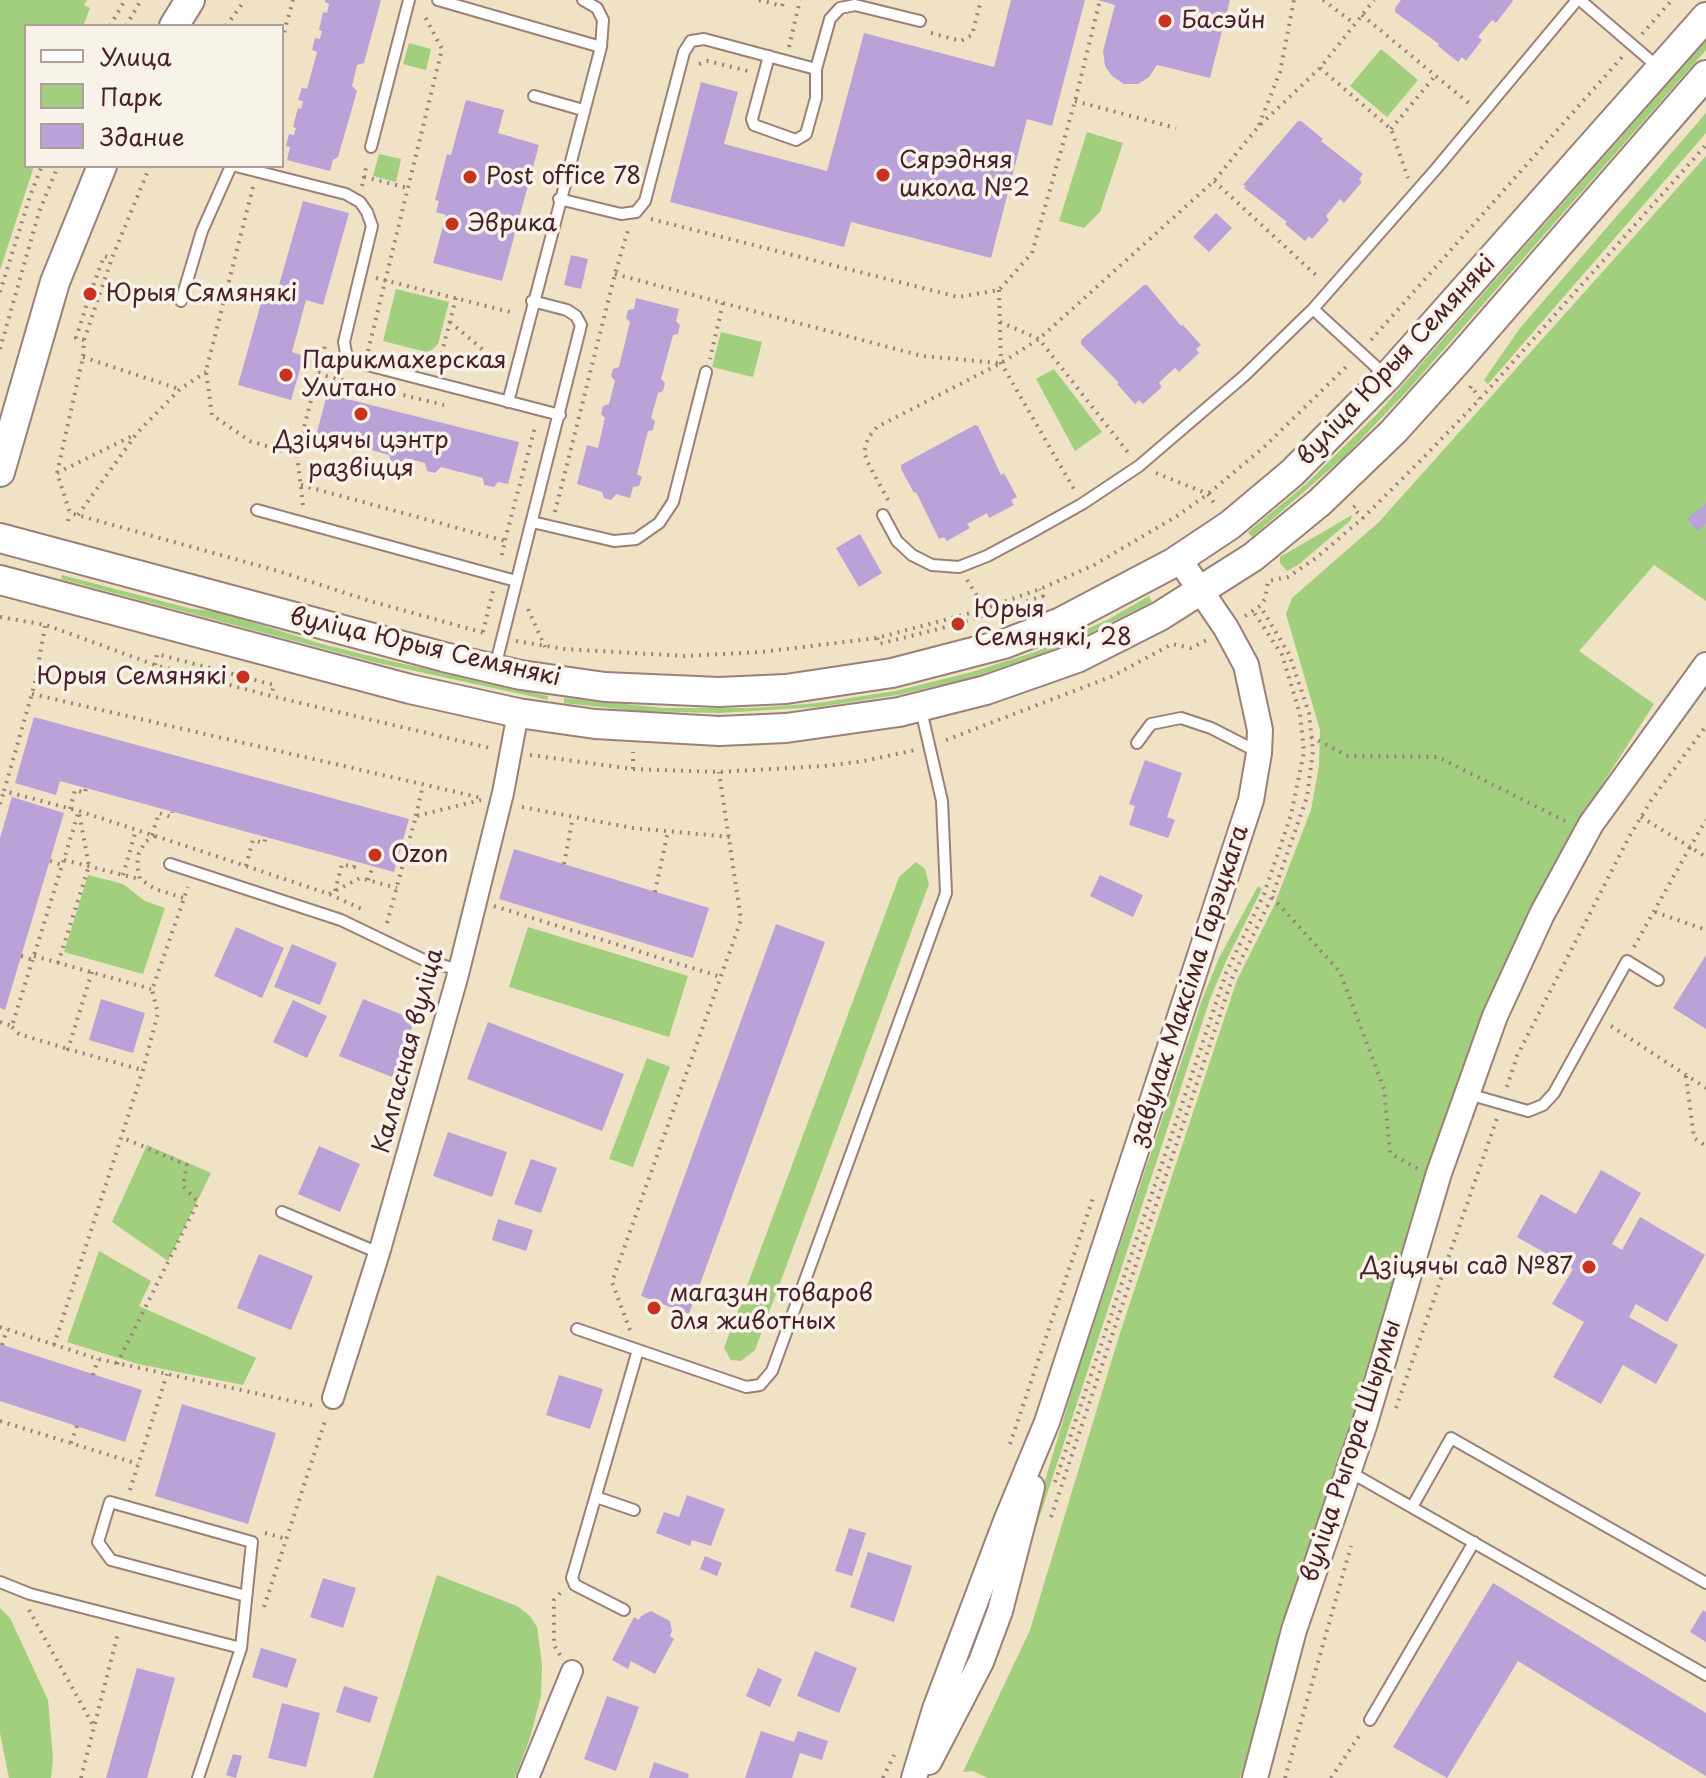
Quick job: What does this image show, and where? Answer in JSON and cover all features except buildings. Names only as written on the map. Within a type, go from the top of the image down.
[{"type":"main road","points":[[175,24],[190,0]]},
{"type":"main road","name":"вуліца Юрыя Семянякі","points":[[0,538],[495,669],[583,684],[666,691],[764,691],[850,681],[942,662],[1018,639],[1099,603],[1179,559],[1230,525],[1292,473],[1387,377],[1706,17]]},
{"type":"main road","name":"вуліца Юрыя Семянякі","points":[[0,580],[410,689],[518,713],[595,724],[719,731],[808,726],[920,708],[1023,679],[1077,658],[1202,591],[1281,535],[1320,502],[1393,432],[1459,359],[1706,75]]},
{"type":"main road","points":[[0,472],[55,282],[101,168]]},
{"type":"street","name":"завулак Максіма Гарэцкага","points":[[917,1778],[954,1718],[981,1662],[1000,1611],[1021,1539],[1047,1422],[1251,800],[1260,730],[1246,665],[1226,628],[1179,559]]},
{"type":"street","name":"вуліца Рыгора Шырмы","points":[[1255,1778],[1294,1630],[1348,1471],[1438,1175],[1495,1016],[1542,914],[1591,824],[1706,665]]},
{"type":"street","name":"Калгасная вуліца","points":[[333,1398],[379,1253],[459,970],[503,793],[518,713]]},
{"type":"street","points":[[528,1778],[572,1671]]},
{"type":"lane","points":[[371,147],[409,0]]},
{"type":"lane","points":[[438,0],[601,47]]},
{"type":"lane","points":[[508,402],[601,47],[603,20],[597,8],[583,0]]},
{"type":"lane","points":[[883,515],[897,541],[912,555],[932,565],[959,567],[987,556],[1082,504],[1139,466],[1244,376],[1313,309],[1579,0],[1660,68]]},
{"type":"lane","points":[[769,56],[752,119],[754,125],[796,140],[806,134],[816,98],[816,69],[830,19],[840,8],[855,5],[920,21]]},
{"type":"lane","points":[[559,199],[621,214],[636,212],[645,201],[684,52],[691,41],[704,39],[816,69]]},
{"type":"lane","points":[[534,96],[583,110]]},
{"type":"lane","points":[[181,301],[202,231],[233,168]]},
{"type":"lane","points":[[241,168],[346,194],[360,202],[367,212],[372,226],[344,342],[346,353],[352,361],[560,415]]},
{"type":"lane","points":[[495,669],[581,325],[576,316],[567,310],[532,301]]},
{"type":"lane","points":[[1313,309],[1387,377]]},
{"type":"lane","points":[[532,522],[614,541],[636,539],[659,523],[673,502],[706,372]]},
{"type":"lane","points":[[257,510],[516,581]]},
{"type":"lane","points":[[577,1329],[746,1387],[760,1385],[772,1371],[946,893],[942,801],[920,708]]},
{"type":"lane","points":[[1137,743],[1151,724],[1181,718],[1211,728],[1259,753]]},
{"type":"lane","points":[[170,864],[341,920],[424,960],[459,970]]},
{"type":"lane","points":[[1466,1093],[1528,1111],[1543,1105],[1554,1093],[1627,961],[1658,980]]},
{"type":"lane","points":[[282,1212],[379,1253]]},
{"type":"lane","points":[[624,1610],[575,1585],[572,1578],[638,1350]]},
{"type":"lane","points":[[1412,1507],[1451,1438],[1706,1583]]},
{"type":"lane","points":[[1348,1471],[1706,1675]]},
{"type":"lane","points":[[596,1497],[634,1510]]},
{"type":"lane","points":[[198,1778],[241,1648],[252,1542],[110,1502],[98,1542],[111,1560],[246,1596]]},
{"type":"lane","points":[[1370,1720],[1474,1542]]},
{"type":"lane","points":[[0,1582],[18,1590],[241,1648]]},
{"type":"path","points":[[111,24],[125,0]]},
{"type":"path","points":[[127,24],[141,0]]},
{"type":"path","points":[[227,24],[245,0]]},
{"type":"path","points":[[284,33],[293,0]]},
{"type":"path","points":[[759,0],[782,6],[784,0]]},
{"type":"path","points":[[786,60],[800,0]]},
{"type":"path","points":[[920,21],[926,31],[961,41],[972,35],[981,0]]},
{"type":"path","points":[[642,221],[653,219],[958,297],[999,290],[1032,253],[1100,0]]},
{"type":"path","points":[[1258,127],[1280,72],[1294,0]]},
{"type":"path","points":[[1323,0],[1355,24]]},
{"type":"path","points":[[883,515],[893,510],[864,452],[868,438],[887,420],[1001,363],[1039,339],[1214,181],[1258,127],[1320,68],[1374,0]]},
{"type":"path","points":[[360,384],[442,49],[422,12]]},
{"type":"path","points":[[1362,15],[1482,114]]},
{"type":"path","points":[[698,64],[708,61],[764,75]]},
{"type":"path","points":[[1320,68],[1391,129],[1414,195]]},
{"type":"path","points":[[1391,129],[1435,76]]},
{"type":"path","points":[[1075,101],[1176,128]]},
{"type":"path","points":[[360,202],[371,147]]},
{"type":"path","points":[[0,292],[41,168]]},
{"type":"path","points":[[0,349],[39,212],[57,168]]},
{"type":"path","points":[[68,521],[70,513],[57,473],[83,357],[84,340],[112,258],[149,168]]},
{"type":"path","points":[[257,173],[206,371],[212,415],[250,441],[297,455],[305,524]]},
{"type":"path","points":[[363,177],[408,188]]},
{"type":"path","points":[[1214,181],[1331,289]]},
{"type":"path","points":[[552,526],[615,274],[631,222]]},
{"type":"path","points":[[360,274],[528,317]]},
{"type":"path","points":[[615,274],[922,356],[1001,363]]},
{"type":"path","points":[[999,290],[1001,363],[1082,504]]},
{"type":"path","points":[[425,362],[437,359],[442,352],[456,298]]},
{"type":"path","points":[[706,372],[723,303]]},
{"type":"path","points":[[450,322],[514,375]]},
{"type":"path","points":[[1000,322],[1039,339],[1139,466],[1208,494]]},
{"type":"path","points":[[83,357],[180,389]]},
{"type":"path","points":[[78,515],[137,433],[180,389],[206,371]]},
{"type":"path","points":[[1471,386],[1480,399]]},
{"type":"path","points":[[57,473],[137,433]]},
{"type":"path","points":[[301,485],[505,541],[483,632]]},
{"type":"path","points":[[1353,508],[1363,518]]},
{"type":"path","points":[[70,513],[503,637]]},
{"type":"path","points":[[959,567],[985,608]]},
{"type":"path","points":[[877,638],[879,644],[958,624],[1043,596],[1040,589]]},
{"type":"path","points":[[1051,1519],[1233,976],[1272,897],[1307,797],[1313,751],[1309,713],[1289,654],[1260,606]]},
{"type":"path","points":[[0,617],[46,625],[155,665],[428,734]]},
{"type":"path","points":[[0,804],[32,694],[46,625]]},
{"type":"path","points":[[155,665],[157,654],[274,685],[271,696]]},
{"type":"path","points":[[32,694],[485,799]]},
{"type":"path","points":[[1394,1414],[1420,1346],[1517,1056],[1641,817],[1706,726]]},
{"type":"path","points":[[1311,737],[1348,756],[1438,757],[1572,824]]},
{"type":"path","points":[[633,752],[633,769]]},
{"type":"path","points":[[638,1350],[612,1282],[741,920],[719,772]]},
{"type":"path","points":[[387,923],[423,785]]},
{"type":"path","points":[[70,809],[75,790],[85,793],[86,788]]},
{"type":"path","points":[[485,799],[488,790]]},
{"type":"path","points":[[4,791],[79,811],[332,892],[368,912]]},
{"type":"path","points":[[416,816],[485,799]]},
{"type":"path","points":[[513,806],[668,831],[730,837]]},
{"type":"path","points":[[12,1026],[79,811]]},
{"type":"path","points":[[58,963],[89,866],[79,811]]},
{"type":"path","points":[[140,879],[137,865],[139,853],[153,835],[159,813],[171,817],[172,812]]},
{"type":"path","points":[[564,864],[573,817]]},
{"type":"path","points":[[1641,817],[1706,857]]},
{"type":"path","points":[[1627,961],[1706,820]]},
{"type":"path","points":[[123,875],[136,830]]},
{"type":"path","points":[[655,892],[668,831]]},
{"type":"path","points":[[246,866],[253,840],[264,843],[266,837]]},
{"type":"path","points":[[54,1345],[143,1070],[158,1013],[152,990],[201,851]]},
{"type":"path","points":[[50,861],[89,866],[140,879],[155,889],[184,898]]},
{"type":"path","points":[[332,892],[342,864],[354,867],[355,862]]},
{"type":"path","points":[[368,880],[373,866]]},
{"type":"path","points":[[332,892],[360,878],[397,888]]},
{"type":"path","points":[[1272,897],[1340,972],[1384,1089],[1390,1153],[1426,1174],[1475,1183]]},
{"type":"path","points":[[488,904],[721,977]]},
{"type":"path","points":[[1654,912],[1706,930]]},
{"type":"path","points":[[378,918],[397,930]]},
{"type":"path","points":[[21,956],[58,963],[152,990]]},
{"type":"path","points":[[68,1049],[92,972]]},
{"type":"path","points":[[1597,1017],[1706,1088]]},
{"type":"path","points":[[0,1022],[12,1026],[19,1034],[143,1070]]},
{"type":"path","points":[[1686,1076],[1694,1138],[1706,1146]]},
{"type":"path","points":[[117,1364],[198,1202],[183,1186],[187,1165],[121,1137]]},
{"type":"path","points":[[1009,1448],[1095,1192]]},
{"type":"path","points":[[0,1327],[117,1364],[325,1408],[333,1398]]},
{"type":"path","points":[[2,1345],[7,1329]]},
{"type":"path","points":[[93,1375],[98,1359]]},
{"type":"path","points":[[0,1421],[138,1464],[167,1374]]},
{"type":"path","points":[[263,1610],[333,1398]]},
{"type":"path","points":[[71,1444],[77,1426]]},
{"type":"path","points":[[1285,1778],[1352,1541]]},
{"type":"path","points":[[18,1590],[94,1727]]},
{"type":"path","points":[[554,1600],[554,1645],[572,1671]]},
{"type":"path","points":[[81,1778],[122,1617]]},
{"type":"path","points":[[1331,1778],[1370,1720]]},
{"type":"path","points":[[883,1778],[896,1751]]},
{"type":"green space","points":[[0,0],[87,0],[84,5],[90,8],[84,24],[24,24],[24,168],[33,168],[0,270]]},
{"type":"green space","points":[[1706,41],[1706,50],[1408,390],[1345,456],[1252,537],[1248,532],[1306,484],[1378,413]]},
{"type":"green space","points":[[409,43],[431,49],[426,70],[403,64]]},
{"type":"green space","points":[[1381,49],[1418,80],[1387,117],[1350,86]]},
{"type":"green space","points":[[1706,113],[1706,133],[1488,384],[1484,380],[1520,328]]},
{"type":"green space","points":[[1087,132],[1123,143],[1100,212],[1084,228],[1059,221]]},
{"type":"green space","points":[[379,154],[401,159],[396,182],[373,176]]},
{"type":"green space","points":[[1706,156],[1706,601],[1654,565],[1579,651],[1654,704],[1596,794],[1537,898],[1480,1022],[1422,1185],[1361,1394],[1240,1778],[988,1778],[973,1771],[963,1772],[1030,1630],[1120,1333],[1237,980],[1273,908],[1311,810],[1319,766],[1320,730],[1286,614],[1292,598],[1379,522]]},
{"type":"green space","points":[[396,289],[449,302],[438,344],[432,350],[426,352],[383,341]]},
{"type":"green space","points":[[721,332],[762,342],[753,377],[712,367]]},
{"type":"green space","points":[[1054,369],[1102,432],[1075,451],[1036,379]]},
{"type":"green space","points":[[1352,515],[1351,520],[1298,565],[1287,571],[1280,563],[1280,557]]},
{"type":"green space","points":[[62,575],[192,609],[217,611],[322,644],[386,660],[548,696],[548,700],[374,662],[61,579]]},
{"type":"green space","points":[[1149,596],[1152,602],[1072,642],[975,677],[897,695],[818,707],[720,713],[637,711],[564,703],[564,698],[665,708],[754,708],[818,703],[895,691],[972,672],[1038,651],[1107,620]]},
{"type":"green space","points":[[916,862],[925,869],[929,884],[755,1350],[741,1361],[731,1360],[724,1348],[899,877]]},
{"type":"green space","points":[[88,875],[123,884],[145,901],[165,908],[143,974],[64,952]]},
{"type":"green space","points":[[1258,886],[1262,889],[1210,999],[1026,1558],[1023,1554],[1077,1374],[1202,1000],[1219,958]]},
{"type":"green space","points":[[528,927],[688,976],[669,1037],[509,987]]},
{"type":"green space","points":[[647,1058],[670,1067],[633,1167],[609,1159]]},
{"type":"green space","points":[[147,1145],[211,1173],[168,1261],[112,1222]]},
{"type":"green space","points":[[99,1251],[151,1281],[139,1306],[256,1358],[243,1385],[138,1364],[67,1342]]},
{"type":"green space","points":[[437,1575],[517,1606],[530,1616],[537,1627],[542,1664],[541,1696],[515,1778],[373,1778]]},
{"type":"green space","points":[[0,1608],[10,1618],[48,1700],[53,1758],[51,1778],[9,1778],[0,1733]]},
{"type":"place","name":"Басэйн","points":[[1165,21]]},
{"type":"place","name":"Сярэдняя школа №2","points":[[883,175]]},
{"type":"place","name":"Post office 78","points":[[470,177]]},
{"type":"place","name":"Эврика","points":[[452,224]]},
{"type":"place","name":"Юрыя Сямянякі","points":[[90,294]]},
{"type":"place","name":"Парикмахерская Улитано","points":[[286,375]]},
{"type":"place","name":"Дзіцячы цэнтр развіцця","points":[[361,414]]},
{"type":"place","name":"Юрыя Семянякі, 28","points":[[958,624]]},
{"type":"place","name":"Юрыя Семянякі","points":[[243,677]]},
{"type":"place","name":"Ozon","points":[[375,855]]},
{"type":"place","name":"Дзіцячы сад №87","points":[[1589,1267]]},
{"type":"place","name":"магазин товаров для животных","points":[[654,1308]]}]
